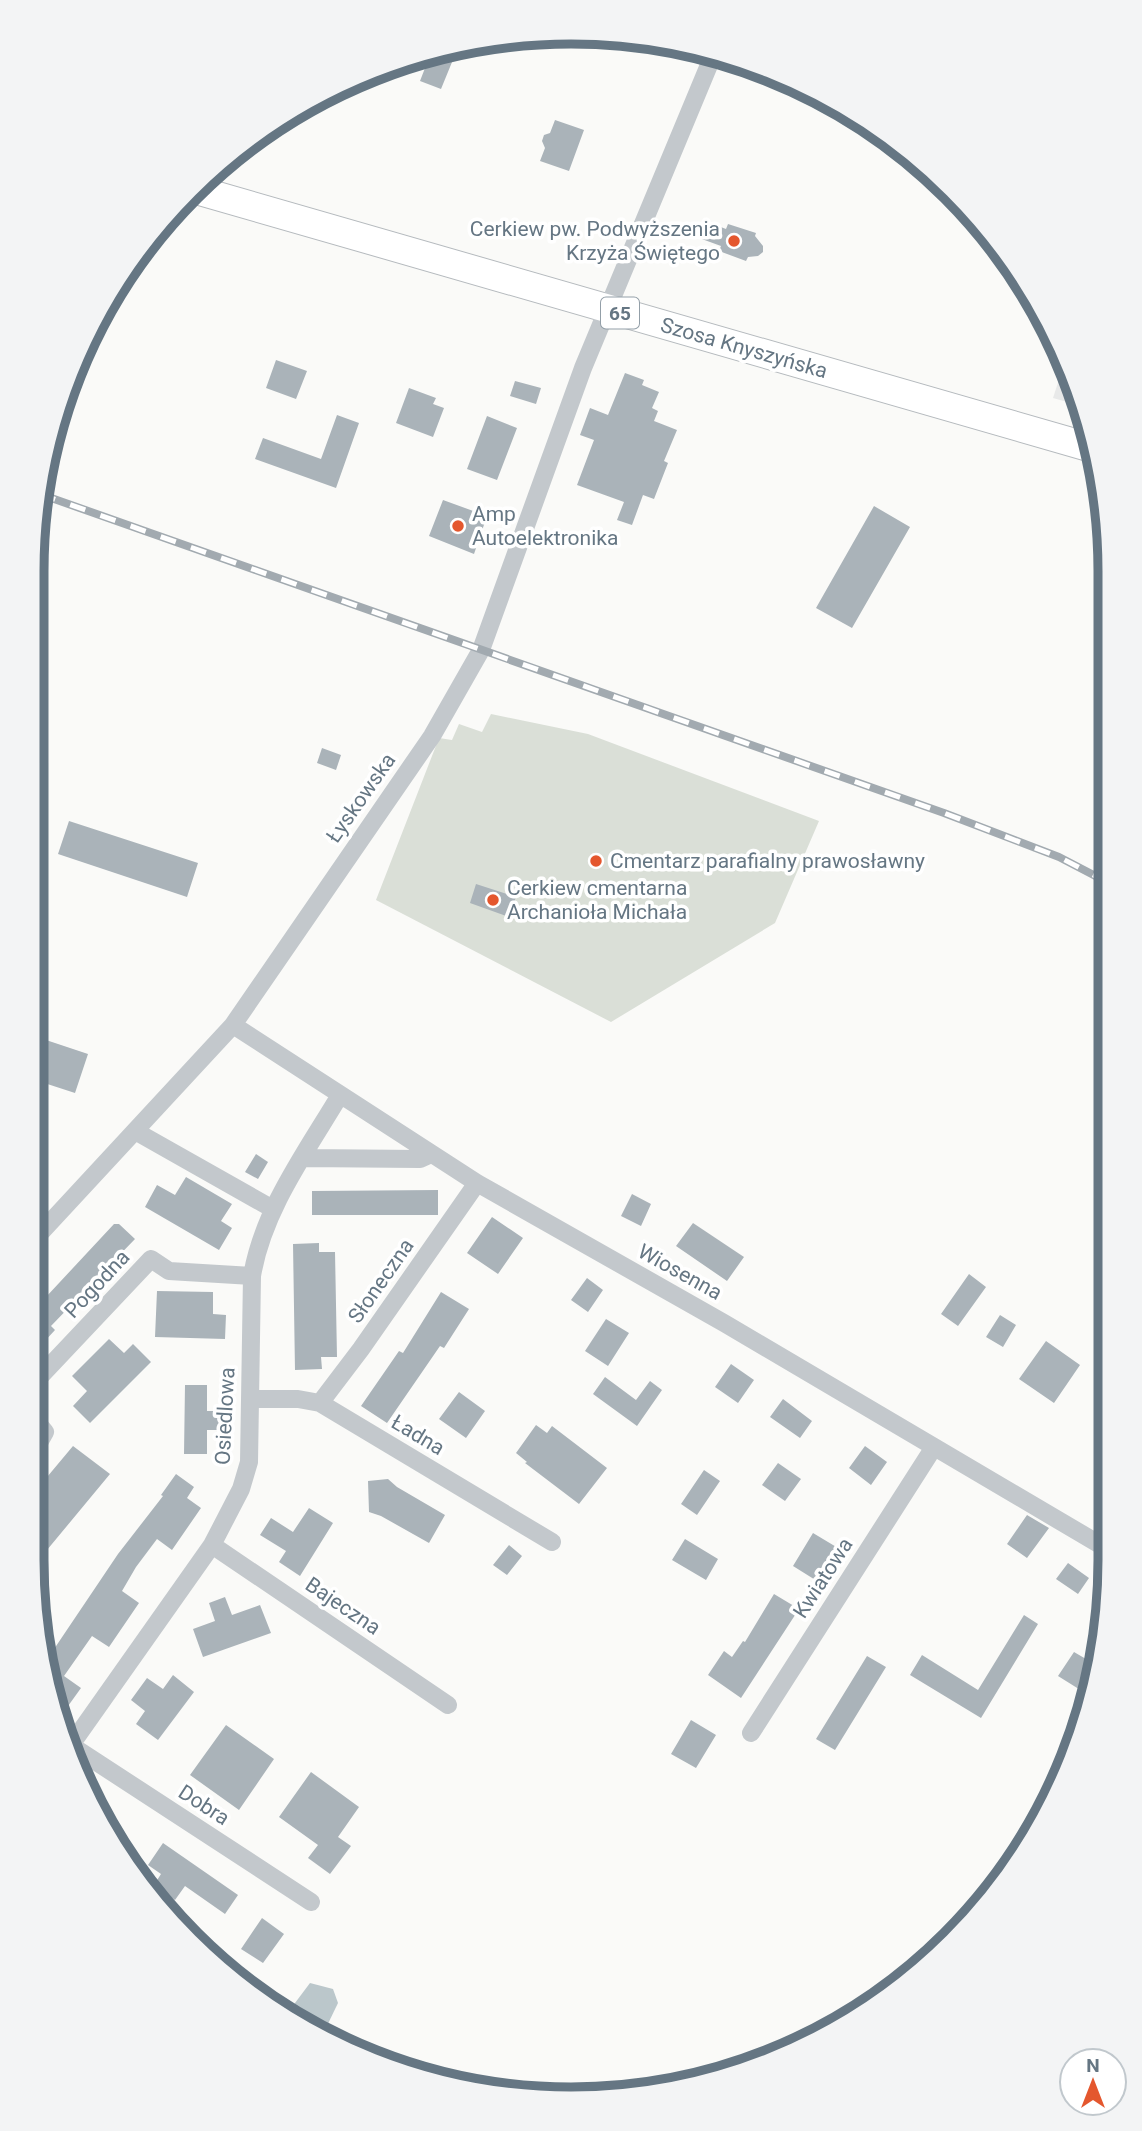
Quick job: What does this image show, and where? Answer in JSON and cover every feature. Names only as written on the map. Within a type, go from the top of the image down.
[{"type":"main road","name":"Szosa Knyszyńska","points":[[204,192],[1082,445]]},
{"type":"street","name":"Łyskowska","points":[[44,1229],[233,1025],[432,736],[466,679],[481,650],[583,369],[710,63]]},
{"type":"street","name":"Wiosenna","points":[[233,1025],[477,1184],[724,1323],[1098,1544]]},
{"type":"street","name":"Osiedlowa","points":[[76,1740],[212,1545],[241,1489],[249,1462],[252,1276],[257,1250],[274,1209],[340,1096]]},
{"type":"street","points":[[135,1131],[274,1209]]},
{"type":"street","points":[[303,1158],[420,1159],[431,1154]]},
{"type":"street","name":"Słoneczna","points":[[320,1403],[477,1184]]},
{"type":"street","name":"Pogodna","points":[[44,1372],[151,1259],[169,1271],[252,1276]]},
{"type":"street","name":"Ładna","points":[[251,1399],[298,1398],[320,1403],[552,1542]]},
{"type":"street","name":"Kwiatowa","points":[[751,1733],[934,1447]]},
{"type":"street","name":"Bajeczna","points":[[212,1545],[448,1705]]},
{"type":"street","name":"Dobra","points":[[82,1755],[311,1902]]},
{"type":"shaded area","points":[[1060,375],[1070,403],[1053,398]]},
{"type":"shaded area","name":"Cmentarz parafialny prawosławny","points":[[491,714],[588,734],[819,821],[775,923],[611,1022],[376,900],[439,738],[452,740],[459,724],[482,732]]},
{"type":"shaded area","points":[[310,1983],[333,1989],[338,2003],[326,2027],[292,2007]]},
{"type":"building","points":[[454,57],[441,89],[420,81],[426,65]]},
{"type":"building","points":[[555,120],[584,130],[569,171],[540,161],[545,148],[542,141],[544,135],[550,133]]},
{"type":"building","name":"Cerkiew pw. Podwyższenia Krzyża Świętego","points":[[705,221],[726,229],[728,224],[756,233],[763,252],[758,256],[748,257],[746,261],[719,251],[721,246],[699,238]]},
{"type":"building","points":[[276,360],[307,371],[296,399],[266,388]]},
{"type":"building","points":[[625,373],[644,380],[642,385],[659,392],[652,408],[658,411],[654,421],[677,430],[664,461],[668,463],[654,499],[643,495],[632,525],[617,520],[624,502],[577,485],[594,440],[580,435],[590,408],[608,415]]},
{"type":"building","points":[[515,381],[541,388],[536,404],[510,396]]},
{"type":"building","points":[[409,388],[436,398],[433,404],[444,408],[433,437],[396,423]]},
{"type":"building","points":[[337,415],[359,423],[336,488],[255,459],[263,438],[321,459]]},
{"type":"building","points":[[487,416],[517,428],[497,480],[467,469]]},
{"type":"building","name":"Amp Autoelektronika","points":[[443,500],[487,516],[474,554],[429,536]]},
{"type":"building","points":[[874,506],[910,527],[852,628],[816,608]]},
{"type":"building","points":[[322,748],[341,755],[336,770],[317,763]]},
{"type":"building","points":[[69,821],[198,863],[187,897],[58,854]]},
{"type":"building","name":"Cerkiew cmentarna Archanioła Michała","points":[[476,884],[516,897],[509,917],[470,903]]},
{"type":"building","points":[[44,1039],[88,1054],[75,1093],[44,1083]]},
{"type":"building","points":[[256,1154],[268,1162],[258,1179],[245,1172]]},
{"type":"building","points":[[186,1177],[232,1204],[221,1221],[232,1228],[219,1250],[145,1207],[157,1185],[175,1195]]},
{"type":"building","points":[[438,1190],[438,1215],[312,1215],[312,1191]]},
{"type":"building","points":[[632,1194],[651,1204],[641,1226],[621,1216]]},
{"type":"building","points":[[492,1217],[523,1238],[498,1274],[467,1253]]},
{"type":"building","points":[[693,1223],[744,1257],[727,1281],[676,1246]]},
{"type":"building","points":[[114,1224],[119,1224],[135,1239],[51,1326],[55,1330],[44,1342],[44,1299]]},
{"type":"building","points":[[319,1243],[319,1252],[335,1252],[337,1357],[321,1357],[322,1369],[295,1370],[293,1244]]},
{"type":"building","points":[[969,1274],[986,1287],[958,1326],[941,1314]]},
{"type":"building","points":[[587,1278],[603,1290],[588,1312],[571,1300]]},
{"type":"building","points":[[157,1291],[213,1292],[213,1314],[226,1315],[225,1339],[155,1337]]},
{"type":"building","points":[[441,1292],[469,1309],[444,1348],[440,1346],[387,1423],[361,1406],[399,1351],[403,1353]]},
{"type":"building","points":[[1000,1315],[1016,1325],[1003,1347],[986,1337]]},
{"type":"building","points":[[606,1319],[629,1333],[608,1366],[585,1351]]},
{"type":"building","points":[[109,1339],[124,1353],[133,1344],[151,1362],[90,1423],[73,1406],[87,1391],[72,1376]]},
{"type":"building","points":[[1046,1341],[1080,1365],[1054,1403],[1019,1379]]},
{"type":"building","points":[[731,1364],[754,1380],[738,1403],[715,1387]]},
{"type":"building","points":[[605,1377],[636,1400],[650,1381],[662,1390],[637,1426],[593,1394]]},
{"type":"building","points":[[185,1385],[207,1385],[207,1411],[224,1411],[225,1430],[207,1430],[207,1454],[184,1454]]},
{"type":"building","points":[[459,1392],[485,1411],[466,1438],[439,1419]]},
{"type":"building","points":[[783,1399],[812,1421],[800,1438],[770,1417]]},
{"type":"building","points":[[536,1425],[547,1433],[552,1426],[607,1468],[579,1504],[525,1463],[527,1462],[516,1453]]},
{"type":"building","points":[[73,1446],[110,1474],[47,1550],[44,1547],[44,1481]]},
{"type":"building","points":[[865,1446],[887,1462],[871,1485],[849,1468]]},
{"type":"building","points":[[778,1463],[801,1479],[785,1501],[762,1485]]},
{"type":"building","points":[[704,1470],[720,1481],[697,1515],[681,1504]]},
{"type":"building","points":[[176,1474],[194,1487],[187,1498],[201,1508],[172,1550],[157,1539],[136,1567],[122,1591],[139,1603],[109,1647],[92,1636],[64,1676],[81,1688],[66,1709],[52,1652],[118,1554],[163,1496],[161,1495]]},
{"type":"building","points":[[388,1479],[445,1515],[429,1543],[369,1512],[368,1481]]},
{"type":"building","points":[[309,1508],[333,1523],[300,1576],[279,1562],[286,1551],[260,1535],[271,1518],[293,1532]]},
{"type":"building","points":[[1027,1515],[1049,1528],[1027,1558],[1007,1544]]},
{"type":"building","points":[[813,1533],[838,1548],[817,1581],[793,1566]]},
{"type":"building","points":[[685,1539],[718,1559],[706,1580],[672,1560]]},
{"type":"building","points":[[509,1545],[522,1556],[507,1575],[493,1565]]},
{"type":"building","points":[[1068,1563],[1089,1578],[1078,1594],[1056,1579]]},
{"type":"building","points":[[774,1594],[799,1609],[741,1698],[708,1675],[724,1651],[732,1657],[743,1641],[745,1642]]},
{"type":"building","points":[[225,1597],[232,1615],[260,1605],[271,1633],[203,1657],[193,1629],[215,1621],[209,1603]]},
{"type":"building","points":[[1024,1615],[1038,1624],[981,1718],[910,1675],[922,1655],[978,1690]]},
{"type":"building","points":[[1074,1652],[1088,1660],[1081,1691],[1058,1676]]},
{"type":"building","points":[[867,1656],[886,1667],[835,1750],[816,1739]]},
{"type":"building","points":[[173,1675],[194,1692],[158,1740],[136,1724],[145,1711],[131,1700],[147,1678],[163,1689]]},
{"type":"building","points":[[691,1720],[716,1735],[696,1768],[671,1754]]},
{"type":"building","points":[[226,1725],[274,1759],[239,1810],[190,1775]]},
{"type":"building","points":[[311,1772],[359,1807],[338,1837],[351,1846],[330,1874],[308,1858],[318,1845],[279,1817]]},
{"type":"building","points":[[163,1843],[238,1895],[225,1914],[185,1886],[175,1900],[155,1883],[161,1874],[148,1865]]},
{"type":"building","points":[[262,1918],[284,1934],[263,1963],[241,1949]]},
{"type":"railway","points":[[49,497],[944,813],[1059,857],[1098,877]]},
{"type":"place","name":"Cerkiew pw. Podwyższenia Krzyża Świętego","points":[[734,241]]},
{"type":"place","name":"Amp Autoelektronika","points":[[458,526]]},
{"type":"place","name":"Cmentarz parafialny prawosławny","points":[[596,861]]},
{"type":"place","name":"Cerkiew cmentarna Archanioła Michała","points":[[493,900]]}]
